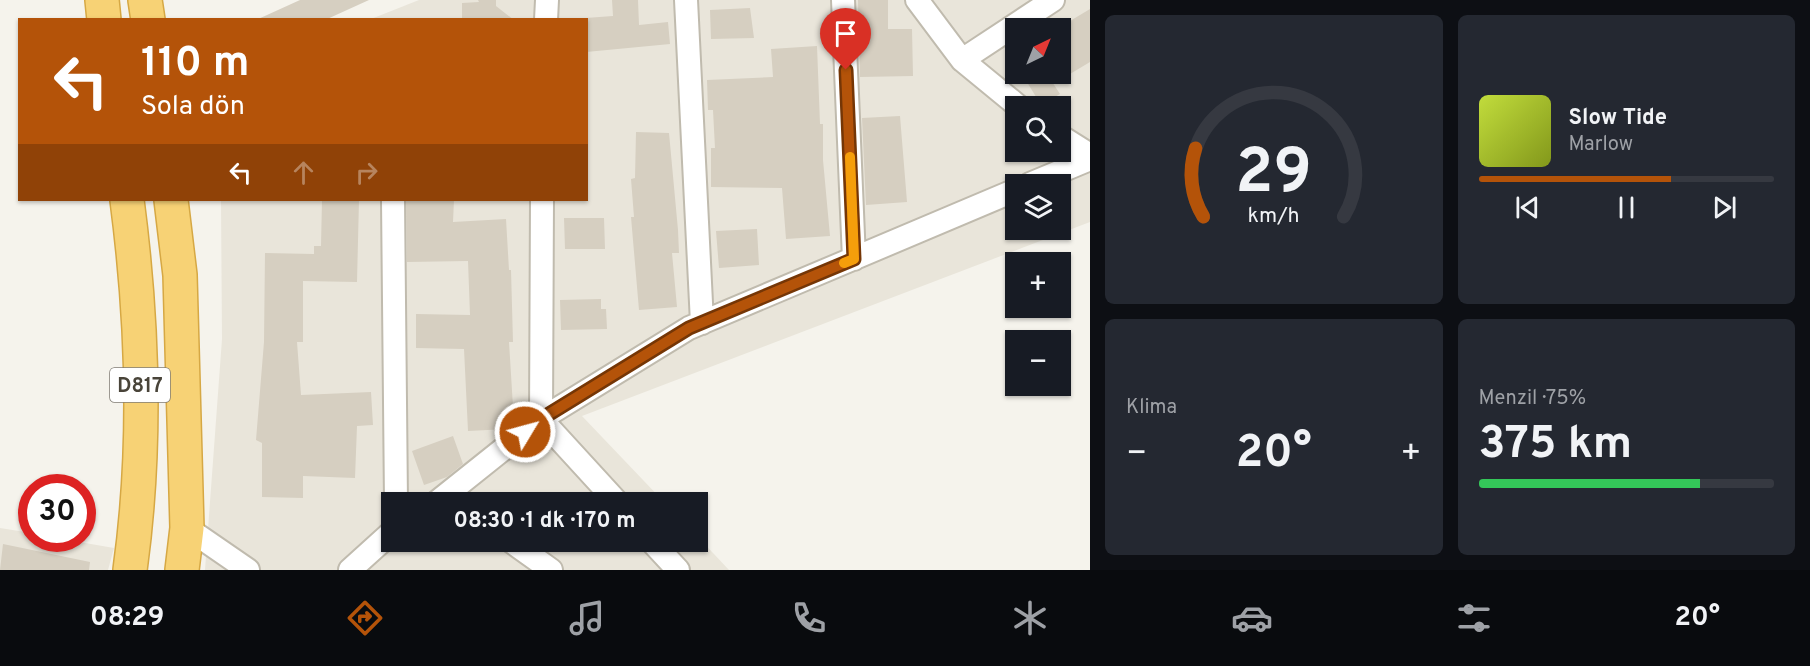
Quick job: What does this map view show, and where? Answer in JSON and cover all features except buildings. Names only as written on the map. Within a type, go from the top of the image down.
[{"type":"highway","points":[[102,0],[104,18]]},
{"type":"highway","points":[[145,0],[148,18]]},
{"type":"highway","name":"D817","points":[[128,201],[138,278],[141,407],[136,524],[130,570]]},
{"type":"highway","name":"D817","points":[[171,201],[180,275],[187,528],[182,570]]},
{"type":"street","points":[[546,18],[547,0]]},
{"type":"street","points":[[686,0],[702,323]]},
{"type":"street","points":[[843,0],[854,259]]},
{"type":"street","points":[[917,0],[962,60],[1006,96]]},
{"type":"street","points":[[962,60],[1053,0]]},
{"type":"street","points":[[1071,144],[1090,157]]},
{"type":"street","points":[[1052,174],[1090,157]]},
{"type":"street","points":[[456,492],[541,419],[702,323],[1005,195]]},
{"type":"street","points":[[393,201],[396,492]]},
{"type":"street","points":[[542,201],[541,419],[608,492]]},
{"type":"street","points":[[187,528],[248,570]]},
{"type":"street","points":[[350,570],[381,542]]},
{"type":"street","points":[[526,552],[551,570]]},
{"type":"street","points":[[661,552],[678,570]]},
{"type":"shaded area","points":[[419,0],[1090,0],[1090,222],[1071,229],[1071,174],[1005,174],[1005,240],[1043,240],[1011,252],[1005,252],[1005,254],[582,416],[654,492],[381,492],[381,552],[708,552],[708,548],[729,570],[205,570],[222,339],[221,201],[588,201],[588,18],[374,18]]},
{"type":"shaded area","points":[[0,528],[18,531],[18,552],[96,552],[96,545],[114,548],[108,570],[0,570]]},
{"type":"slow traffic","points":[[844,263],[854,259],[850,157]]},
{"type":"route","points":[[525,432],[541,419],[689,328],[854,259],[846,70]]}]
